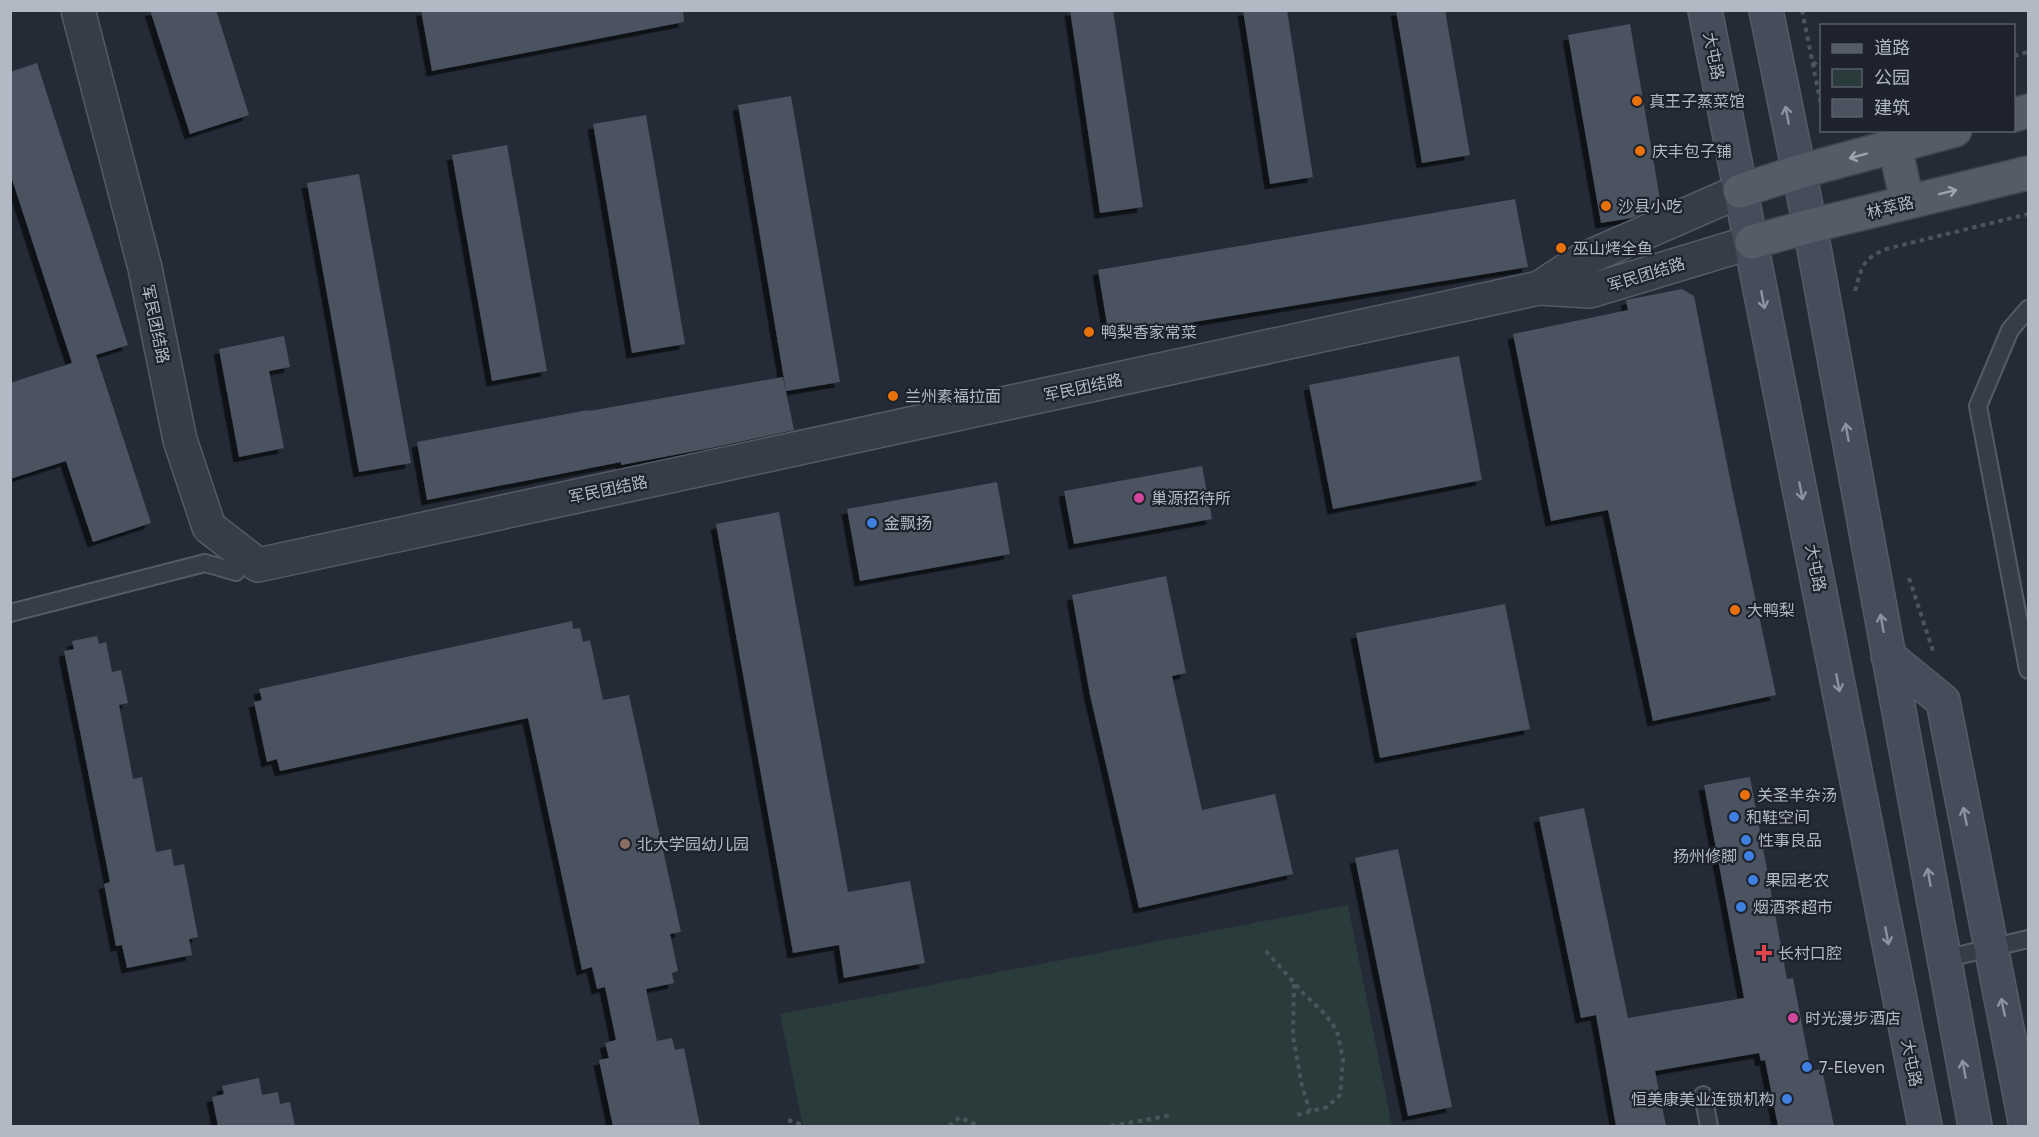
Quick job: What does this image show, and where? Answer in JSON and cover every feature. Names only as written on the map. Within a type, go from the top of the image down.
[{"type":"main road","name":"大屯路","points":[[1705,10],[1925,1126]]},
{"type":"main road","points":[[1766,10],[1810,226],[1975,1126]]},
{"type":"main road","points":[[1740,191],[1798,172],[1948,132]]},
{"type":"main road","points":[[1895,146],[1907,202]]},
{"type":"main road","name":"林萃路","points":[[1752,242],[2028,173]]},
{"type":"main road","points":[[1888,656],[1943,701],[2026,1126]]},
{"type":"street","name":"军民团结路","points":[[78,10],[145,268],[180,440],[209,527],[258,565],[1539,288],[1590,291],[1752,242]]},
{"type":"street","name":"军民团结路","points":[[1539,288],[1582,260],[1740,191]]},
{"type":"lane","points":[[2028,309],[2010,330],[1978,406],[2028,670]]},
{"type":"lane","points":[[10,613],[205,563],[236,572]]},
{"type":"lane","points":[[1944,959],[2028,939]]},
{"type":"lane","points":[[1703,1095],[1709,1126]]},
{"type":"path","points":[[1802,10],[1820,104]]},
{"type":"path","points":[[1813,62],[1820,68]]},
{"type":"path","points":[[1854,295],[1862,264],[1872,255],[1886,249],[2028,214]]},
{"type":"path","points":[[1908,576],[1946,691],[1943,701]]},
{"type":"path","points":[[1266,951],[1326,1015],[1337,1031],[1343,1059],[1340,1095],[1327,1107],[1298,1115]]},
{"type":"path","points":[[1294,983],[1293,1036],[1302,1086],[1310,1111]]},
{"type":"path","points":[[1111,1126],[1173,1115]]},
{"type":"path","points":[[949,1126],[960,1117],[978,1126]]},
{"type":"path","points":[[788,1120],[805,1126]]},
{"type":"green space","points":[[1348,905],[1392,1126],[803,1126],[780,1014]]},
{"type":"building","points":[[150,10],[216,10],[249,115],[190,134]]},
{"type":"building","points":[[421,10],[683,10],[684,22],[432,71]]},
{"type":"building","points":[[1070,10],[1113,10],[1143,207],[1100,213]]},
{"type":"building","points":[[1243,10],[1287,10],[1313,177],[1270,184]]},
{"type":"building","points":[[1396,10],[1445,10],[1470,155],[1422,163]]},
{"type":"building","points":[[1630,24],[1661,205],[1632,218],[1601,223],[1568,35]]},
{"type":"building","points":[[37,63],[128,345],[96,355],[151,523],[93,542],[66,461],[10,479],[10,383],[72,363],[10,173],[10,72]]},
{"type":"building","points":[[791,96],[840,382],[786,391],[738,105]]},
{"type":"building","points":[[646,115],[685,344],[632,353],[593,124]]},
{"type":"building","points":[[507,145],[547,371],[492,381],[452,155]]},
{"type":"building","points":[[359,174],[411,463],[359,472],[307,183]]},
{"type":"building","points":[[1515,199],[1528,267],[1109,336],[1098,270]]},
{"type":"building","points":[[1682,289],[1694,296],[1776,695],[1653,721],[1608,510],[1551,521],[1513,334],[1628,310],[1626,300]]},
{"type":"building","points":[[284,336],[290,367],[269,371],[284,448],[239,457],[219,349]]},
{"type":"building","points":[[1459,356],[1482,480],[1333,509],[1309,385]]},
{"type":"building","points":[[783,377],[794,430],[711,448],[621,465],[621,462],[427,500],[417,442]]},
{"type":"building","points":[[1202,466],[1212,519],[1074,544],[1064,491]]},
{"type":"building","points":[[997,482],[1010,554],[860,581],[847,509]]},
{"type":"building","points":[[779,512],[848,892],[910,881],[925,963],[844,978],[839,945],[793,953],[716,524]]},
{"type":"building","points":[[1166,576],[1186,673],[1172,676],[1202,810],[1275,794],[1293,874],[1139,908],[1090,695],[1072,595]]},
{"type":"building","points":[[1505,604],[1530,729],[1380,758],[1356,633]]},
{"type":"building","points":[[572,621],[573,629],[580,628],[583,642],[590,640],[603,700],[629,695],[681,932],[670,934],[678,971],[672,973],[674,983],[646,989],[657,1041],[672,1038],[675,1050],[684,1048],[700,1126],[613,1126],[599,1060],[609,1058],[605,1043],[616,1040],[605,987],[597,989],[592,967],[582,970],[528,718],[280,771],[277,759],[267,762],[254,702],[262,700],[259,689]]},
{"type":"building","points":[[97,636],[99,644],[106,642],[112,672],[121,670],[128,703],[119,705],[133,779],[142,777],[156,852],[171,849],[174,866],[184,864],[198,937],[189,939],[192,955],[127,968],[122,945],[116,946],[104,884],[110,882],[64,651],[74,649],[72,641]]},
{"type":"building","points":[[1750,777],[1787,979],[1793,978],[1811,1071],[1822,1069],[1834,1126],[1778,1126],[1765,1060],[1761,1061],[1759,1053],[1655,1071],[1666,1126],[1616,1126],[1596,1015],[1581,1018],[1539,817],[1584,808],[1628,1018],[1744,998],[1704,785]]},
{"type":"building","points":[[1398,849],[1452,1107],[1408,1116],[1355,858]]},
{"type":"building","points":[[259,1078],[262,1095],[278,1092],[280,1104],[290,1102],[295,1126],[218,1126],[212,1097],[224,1094],[222,1086]]},
{"type":"place","name":"真王子蒸菜馆","points":[[1637,101]]},
{"type":"place","name":"庆丰包子铺","points":[[1640,151]]},
{"type":"place","name":"沙县小吃","points":[[1606,206]]},
{"type":"place","name":"巫山烤全鱼","points":[[1561,248]]},
{"type":"place","name":"鸭梨香家常菜","points":[[1089,332]]},
{"type":"place","name":"兰州素福拉面","points":[[893,396]]},
{"type":"place","name":"巢源招待所","points":[[1139,498]]},
{"type":"place","name":"金飘扬","points":[[872,523]]},
{"type":"place","name":"大鸭梨","points":[[1735,610]]},
{"type":"place","name":"关圣羊杂汤","points":[[1745,795]]},
{"type":"place","name":"和鞋空间","points":[[1734,817]]},
{"type":"place","name":"性事良品","points":[[1746,840]]},
{"type":"place","name":"北大学园幼儿园","points":[[625,844]]},
{"type":"place","name":"扬州修脚","points":[[1749,856]]},
{"type":"place","name":"果园老农","points":[[1753,880]]},
{"type":"place","name":"烟酒茶超市","points":[[1741,907]]},
{"type":"place","name":"长村口腔","points":[[1764,953]]},
{"type":"place","name":"时光漫步酒店","points":[[1793,1018]]},
{"type":"place","name":"7-Eleven","points":[[1807,1067]]},
{"type":"place","name":"恒美康美业连锁机构","points":[[1787,1099]]}]
